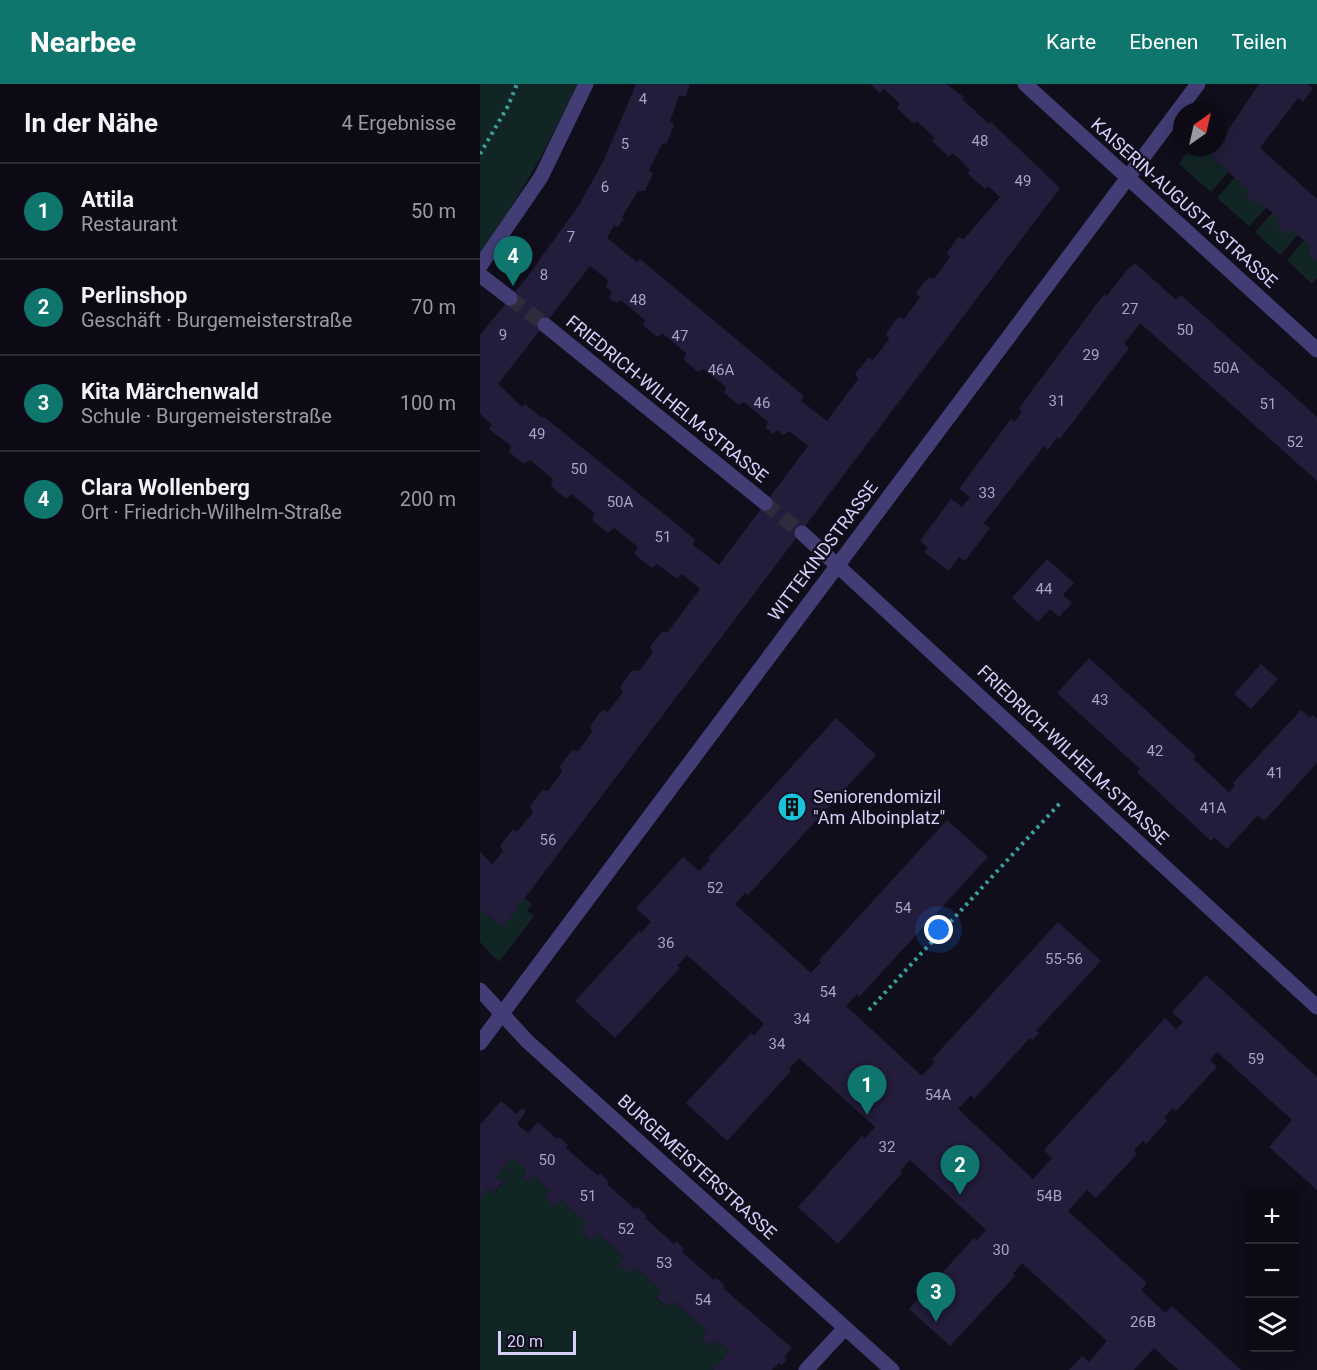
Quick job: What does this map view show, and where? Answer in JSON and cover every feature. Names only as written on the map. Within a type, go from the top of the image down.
[{"type":"street","points":[[480,266],[541,177],[586,84]]},
{"type":"street","name":"KAISERIN-AUGUSTA-STRASSE","points":[[1025,84],[1317,350]]},
{"type":"street","name":"WITTEKINDSTRASSE","points":[[480,1043],[1198,84]]},
{"type":"street","points":[[480,275],[510,298]]},
{"type":"street","name":"FRIEDRICH-WILHELM-STRASSE","points":[[545,326],[765,503]]},
{"type":"street","name":"FRIEDRICH-WILHELM-STRASSE","points":[[802,533],[1317,1007]]},
{"type":"street","name":"BURGEMEISTERSTRASSE","points":[[480,990],[526,1041],[892,1370]]},
{"type":"street","points":[[806,1370],[845,1328]]},
{"type":"path","points":[[480,154],[508,106],[517,84]]},
{"type":"path","points":[[868,1010],[1061,802]]},
{"type":"green space","points":[[480,84],[577,84],[533,171],[480,253]]},
{"type":"green space","points":[[1185,156],[1211,156],[1228,172],[1211,192],[1179,164]]},
{"type":"green space","points":[[1235,178],[1249,191],[1245,195],[1256,205],[1260,201],[1267,207],[1249,226],[1217,198]]},
{"type":"green space","points":[[1273,212],[1280,220],[1277,223],[1288,235],[1292,230],[1298,235],[1280,255],[1255,232]]},
{"type":"green space","points":[[1304,241],[1311,247],[1307,252],[1317,261],[1317,278],[1312,284],[1287,260]]},
{"type":"green space","points":[[524,898],[532,904],[527,911],[534,916],[499,962],[480,942],[480,910],[503,927]]},
{"type":"green space","points":[[512,1157],[527,1171],[522,1177],[527,1182],[533,1176],[550,1191],[544,1197],[561,1200],[587,1224],[582,1230],[591,1239],[597,1233],[624,1257],[619,1264],[630,1274],[635,1267],[662,1291],[656,1298],[667,1307],[673,1301],[707,1330],[701,1338],[712,1347],[717,1340],[729,1351],[713,1370],[480,1370],[480,1199],[488,1188],[495,1193],[503,1182],[496,1177]]},
{"type":"building","points":[[636,84],[690,84],[686,96],[679,96],[670,121],[674,125],[667,143],[662,144],[649,170],[653,173],[645,191],[638,191],[622,217],[624,218],[618,227],[614,225],[607,238],[637,262],[640,259],[804,396],[801,401],[827,421],[858,379],[855,374],[868,358],[873,360],[889,339],[886,334],[892,325],[898,317],[904,319],[920,297],[916,293],[929,277],[934,279],[950,257],[947,253],[958,237],[964,239],[1000,197],[988,186],[985,189],[967,173],[970,170],[953,153],[949,157],[932,141],[935,138],[917,121],[914,124],[897,108],[900,104],[884,89],[880,93],[870,84],[946,84],[964,97],[962,99],[989,124],[991,122],[1060,188],[503,927],[480,910],[480,851],[492,865],[503,851],[500,846],[512,830],[518,831],[533,812],[530,806],[542,790],[548,791],[562,772],[560,766],[572,750],[578,751],[592,732],[590,727],[602,710],[608,712],[623,692],[620,687],[632,670],[639,671],[653,652],[650,647],[662,631],[667,633],[700,589],[682,574],[677,579],[657,564],[652,568],[634,554],[638,547],[614,528],[608,533],[592,520],[595,513],[571,494],[566,499],[551,486],[553,479],[530,460],[524,464],[509,452],[511,446],[489,429],[492,425],[480,414],[480,335],[527,277],[579,205],[604,160]],"holes":[[[590,266],[608,280],[606,287],[612,292],[609,298],[616,303],[621,300],[645,320],[643,325],[657,337],[662,333],[686,353],[684,360],[698,372],[704,369],[726,387],[724,393],[739,405],[744,402],[768,422],[766,428],[773,434],[777,430],[783,435],[789,431],[808,446],[719,565],[693,545],[695,540],[679,526],[543,416],[542,418],[525,404],[522,407],[498,384]]]},
{"type":"building","points":[[1259,84],[1307,84],[1313,88],[1303,102],[1298,98],[1260,148],[1317,199],[1317,261],[1307,252],[1311,247],[1292,230],[1288,235],[1276,224],[1280,220],[1260,201],[1256,205],[1245,195],[1249,191],[1211,156],[1227,156],[1227,132]]},
{"type":"building","points":[[1135,263],[1176,300],[1181,295],[1317,417],[1317,481],[1140,323],[1124,344],[1129,348],[1060,439],[1057,437],[1048,450],[1044,446],[984,523],[990,528],[965,561],[959,557],[949,571],[924,552],[928,548],[920,541],[951,499],[962,507],[970,497],[959,489],[1011,419],[1015,422],[1022,411],[1019,408],[1104,294],[1107,296]]},
{"type":"building","points":[[1047,559],[1074,583],[1063,595],[1072,603],[1059,617],[1050,609],[1038,622],[1012,598]]},
{"type":"building","points":[[1089,658],[1196,756],[1193,759],[1229,792],[1235,786],[1233,783],[1301,710],[1310,718],[1312,715],[1317,719],[1317,763],[1264,821],[1258,815],[1227,849],[1214,837],[1211,841],[1137,772],[1140,769],[1057,693]]},
{"type":"building","points":[[1261,664],[1278,679],[1251,709],[1234,694]]},
{"type":"building","points":[[836,718],[876,755],[748,895],[745,893],[735,904],[811,973],[821,962],[819,960],[947,820],[988,857],[859,997],[857,994],[846,1006],[922,1076],[935,1062],[932,1059],[1058,922],[1101,961],[1036,1031],[1039,1033],[1033,1040],[1030,1038],[974,1099],[971,1095],[958,1109],[1033,1179],[1052,1158],[1044,1150],[1165,1018],[1176,1029],[1183,1022],[1172,1012],[1206,975],[1317,1077],[1317,1190],[1269,1147],[1292,1120],[1217,1052],[1210,1060],[1217,1067],[1176,1111],[1173,1108],[1164,1118],[1167,1121],[1146,1144],[1143,1141],[1134,1150],[1137,1154],[1096,1198],[1087,1190],[1068,1211],[1147,1283],[1141,1290],[1165,1313],[1172,1306],[1241,1370],[1178,1370],[1154,1348],[1134,1370],[1069,1370],[1082,1356],[1089,1362],[1107,1341],[1022,1263],[1013,1274],[1015,1276],[950,1346],[909,1309],[974,1238],[977,1240],[986,1230],[910,1160],[900,1171],[902,1173],[838,1244],[798,1207],[862,1136],[865,1138],[875,1127],[799,1058],[789,1068],[791,1071],[727,1141],[686,1103],[751,1033],[754,1036],[764,1024],[687,955],[677,966],[680,968],[615,1038],[575,1001],[639,931],[641,933],[651,922],[636,908],[683,857],[699,871],[710,860],[708,858]]},
{"type":"building","points":[[501,1101],[517,1114],[522,1108],[526,1111],[517,1124],[528,1133],[538,1122],[557,1139],[559,1137],[568,1145],[566,1148],[598,1176],[600,1173],[609,1182],[607,1184],[635,1209],[637,1207],[647,1216],[645,1218],[674,1244],[676,1241],[684,1249],[682,1252],[714,1280],[716,1278],[725,1286],[723,1288],[792,1348],[784,1357],[787,1359],[782,1365],[779,1363],[772,1370],[713,1370],[729,1351],[717,1340],[712,1347],[701,1338],[707,1330],[673,1301],[667,1307],[656,1297],[662,1291],[635,1267],[630,1274],[624,1269],[619,1264],[624,1257],[597,1233],[591,1240],[581,1230],[587,1224],[561,1200],[555,1207],[544,1197],[550,1191],[533,1176],[527,1182],[522,1177],[527,1171],[512,1157],[496,1177],[503,1182],[494,1193],[488,1188],[480,1199],[480,1125]]},
{"type":"tunnel","points":[[510,298],[545,325]]},
{"type":"tunnel","points":[[765,503],[802,533]]},
{"type":"place","name":"Clara Wollenberg","points":[[513,286]]},
{"type":"place","name":"Seniorendomizil \"Am Alboinplatz\"","points":[[792,807]]},
{"type":"place","name":"Attila","points":[[867,1115]]},
{"type":"place","name":"Perlinshop","points":[[960,1195]]},
{"type":"place","name":"Kita Märchenwald","points":[[936,1322]]}]
